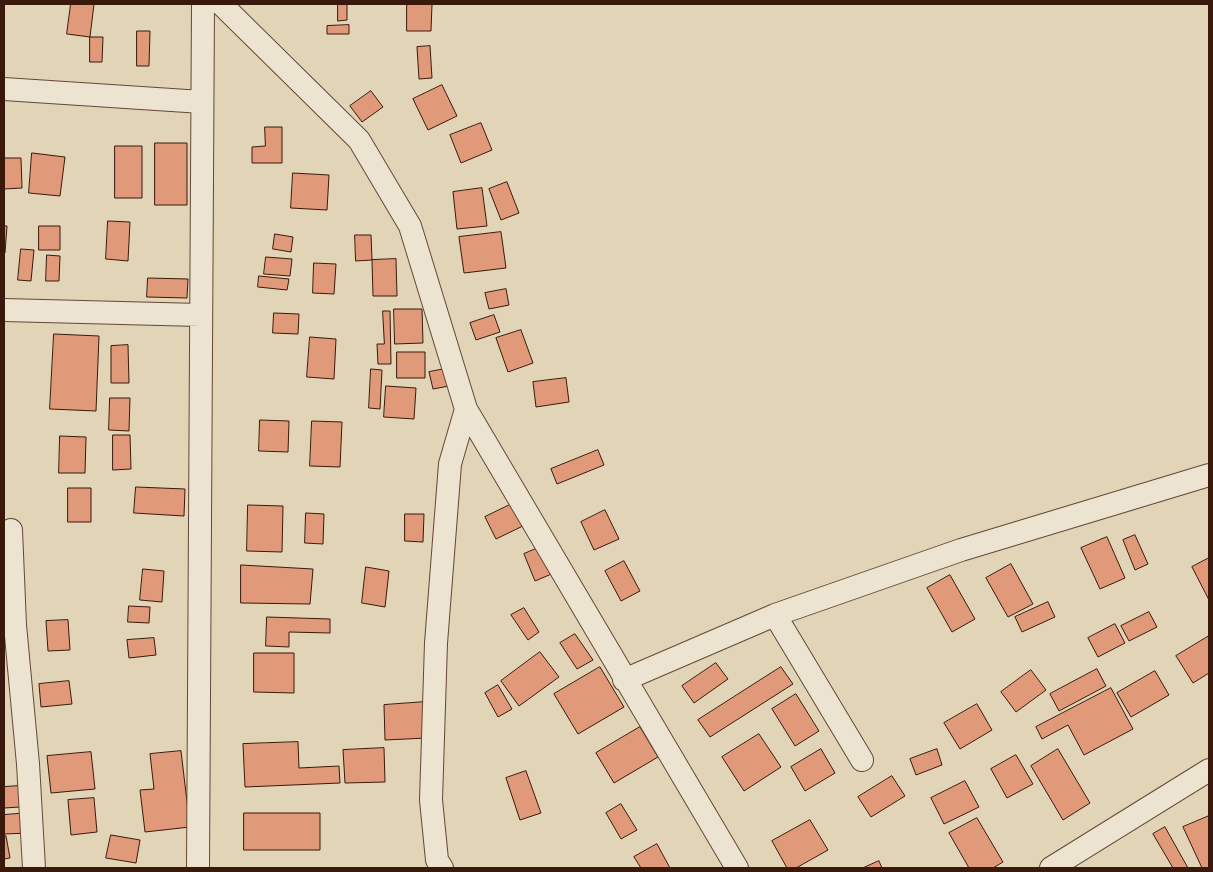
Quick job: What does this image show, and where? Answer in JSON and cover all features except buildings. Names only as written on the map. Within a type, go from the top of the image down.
[{"type":"street","points":[[198,868],[203,4]]},
{"type":"street","points":[[221,4],[359,140],[410,226],[466,409],[624,680],[737,868]]},
{"type":"street","points":[[4,89],[202,102]]},
{"type":"street","points":[[4,310],[200,315]]},
{"type":"street","points":[[442,868],[437,860],[431,800],[436,643],[450,464],[466,409]]},
{"type":"street","points":[[624,680],[775,615],[962,550],[1209,475]]},
{"type":"street","points":[[11,530],[15,625],[29,774],[34,868]]},
{"type":"street","points":[[775,615],[862,760]]},
{"type":"street","points":[[1051,868],[1209,770]]}]
